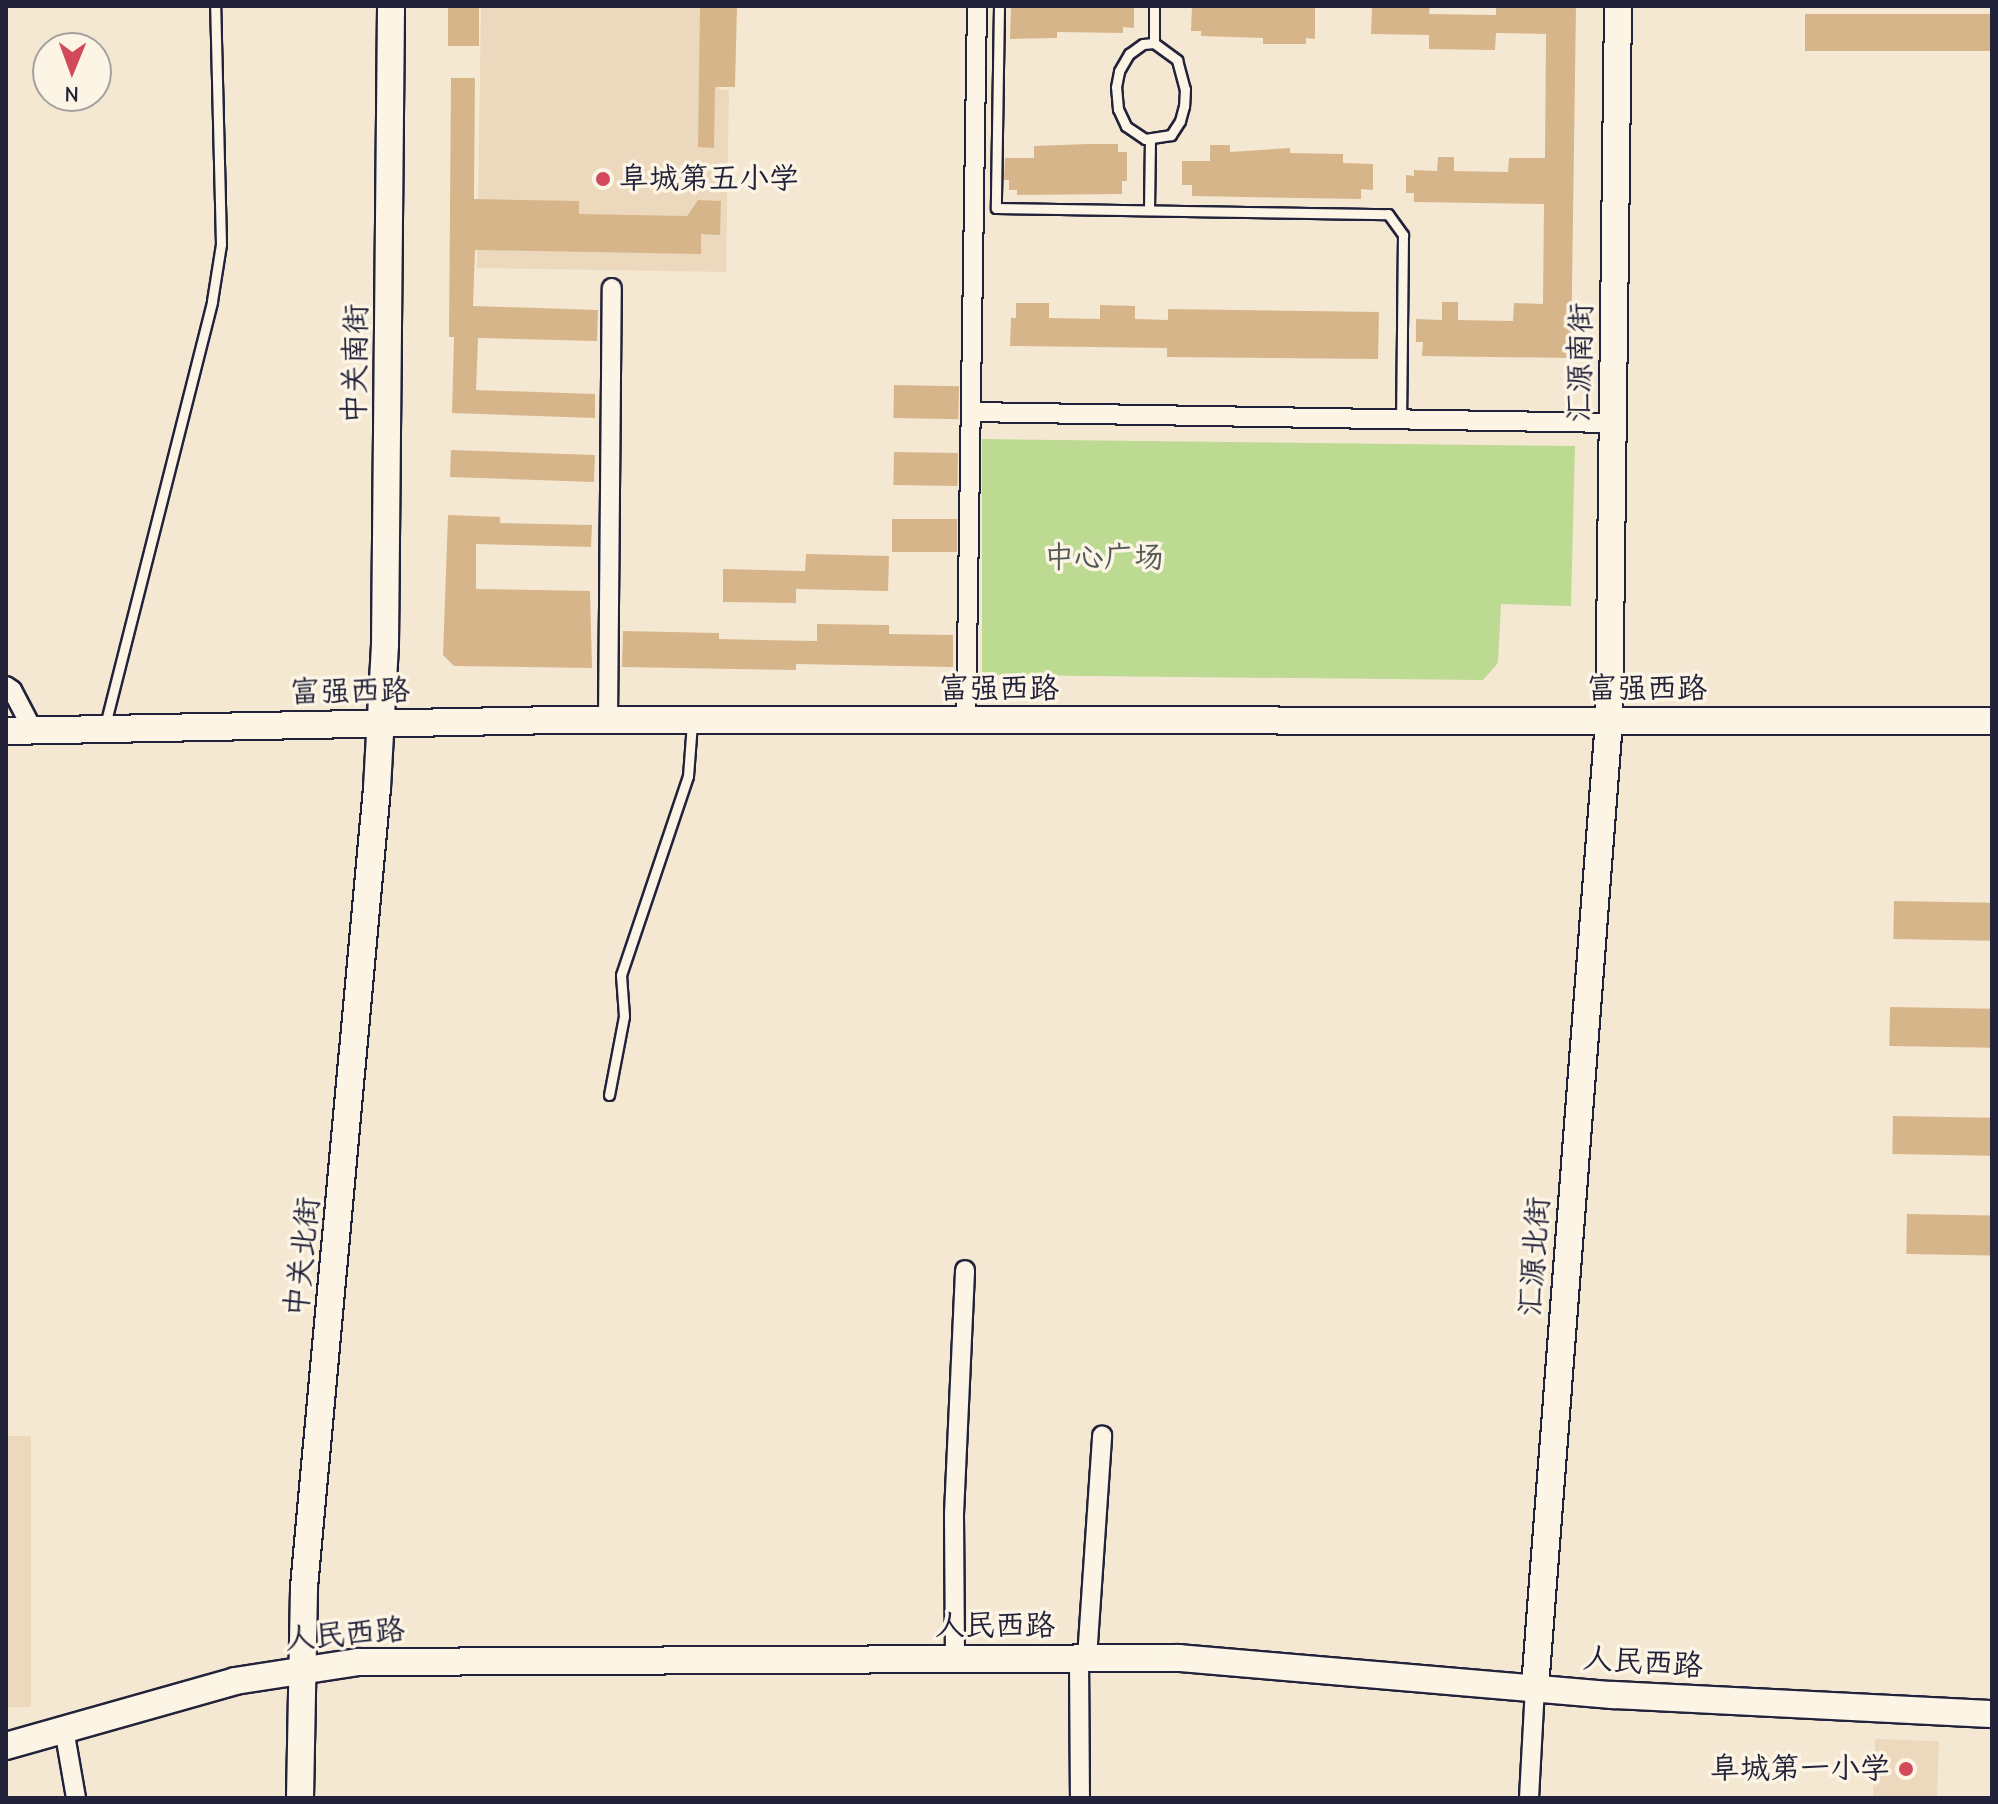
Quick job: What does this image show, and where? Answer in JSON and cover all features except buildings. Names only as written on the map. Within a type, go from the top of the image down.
[{"type":"street","name":"中关南街","points":[[381,723],[385,645],[391,6]]},
{"type":"street","points":[[966,721],[977,6]]},
{"type":"street","name":"汇源南街","points":[[1609,721],[1618,6]]},
{"type":"street","points":[[608,720],[612,288]]},
{"type":"street","points":[[971,412],[1613,423]]},
{"type":"street","points":[[6,686],[12,690],[33,730]]},
{"type":"street","name":"富强西路","points":[[6,731],[608,720],[1992,721]]},
{"type":"street","name":"汇源北街","points":[[1529,1798],[1609,721]]},
{"type":"street","name":"中关北街","points":[[300,1798],[305,1571],[342,1199],[381,723]]},
{"type":"street","points":[[955,1658],[954,1514],[965,1270]]},
{"type":"street","points":[[1080,1798],[1083,1658],[1102,1436]]},
{"type":"street","name":"人民西路","points":[[6,1746],[235,1681],[358,1662],[955,1658],[1218,1660],[1535,1687],[1992,1714]]},
{"type":"street","points":[[64,1729],[76,1798]]},
{"type":"lane","points":[[104,729],[212,301],[221,244],[215,6]]},
{"type":"lane","points":[[999,6],[996,208],[1388,214],[1403,235],[1401,419]]},
{"type":"lane","points":[[1154,6],[1154,43]]},
{"type":"lane","points":[[1154,43],[1177,60],[1185,89],[1180,121],[1171,135],[1150,139],[1136,135],[1126,126],[1118,109],[1116,87],[1119,71],[1129,54],[1143,44],[1154,43]]},
{"type":"lane","points":[[1149,210],[1150,139]]},
{"type":"lane","points":[[609,1095],[624,1016],[621,975],[688,776],[692,720]]},
{"type":"shaded area","name":"阜城第五小学","points":[[481,6],[719,6],[718,89],[729,90],[726,272],[477,268]]},
{"type":"shaded area","points":[[6,1436],[31,1436],[31,1707],[6,1707]]},
{"type":"shaded area","name":"阜城第一小学","points":[[1875,1739],[1939,1741],[1937,1798],[1873,1798]]},
{"type":"green space","name":"中心广场","points":[[982,439],[1575,446],[1571,606],[1501,604],[1498,663],[1483,680],[982,675]]},
{"type":"place","name":"阜城第五小学","points":[[603,179]]},
{"type":"place","name":"阜城第一小学","points":[[1906,1769]]}]
